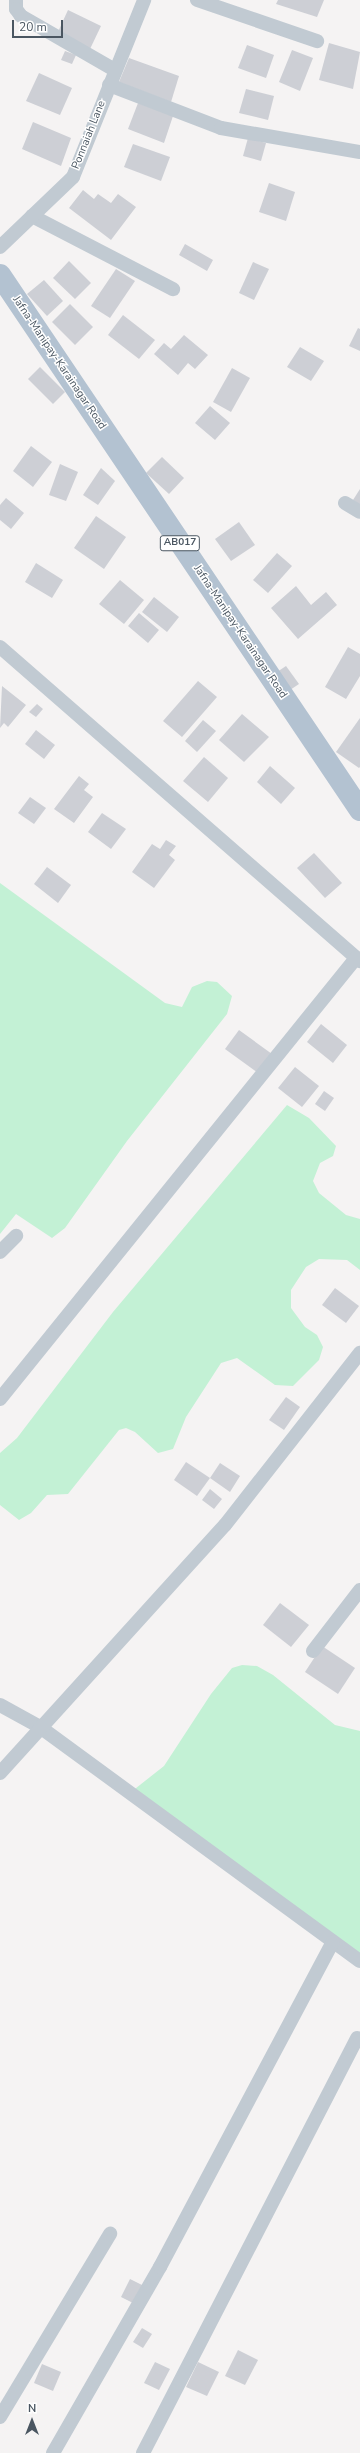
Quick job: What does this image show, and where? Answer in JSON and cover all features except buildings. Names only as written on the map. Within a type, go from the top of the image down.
[{"type":"main road","name":"Jafna-Manipay-Karainagar Road","points":[[0,275],[360,810]]},
{"type":"street","points":[[16,0],[21,16],[115,70]]},
{"type":"street","name":"Ponnaiah Lane","points":[[0,247],[73,177],[144,0]]},
{"type":"street","points":[[197,0],[317,41]]},
{"type":"street","points":[[109,85],[221,128],[360,152]]},
{"type":"street","points":[[32,216],[173,288]]},
{"type":"street","points":[[345,504],[360,512]]},
{"type":"street","points":[[0,648],[358,960],[0,1399]]},
{"type":"street","points":[[0,1252],[16,1236]]},
{"type":"street","points":[[0,1773],[40,1727],[225,1525],[360,1353]]},
{"type":"street","points":[[313,1651],[360,1590]]},
{"type":"street","points":[[0,1705],[40,1727],[360,1961]]},
{"type":"street","points":[[53,2453],[160,2267],[333,1942]]},
{"type":"street","points":[[143,2453],[357,2038]]},
{"type":"street","points":[[0,2418],[110,2234]]},
{"type":"green space","points":[[0,883],[165,1003],[182,1007],[192,987],[207,981],[217,982],[232,996],[227,1014],[127,1141],[65,1228],[52,1238],[16,1214],[0,1234]]},
{"type":"green space","points":[[287,1105],[309,1118],[336,1146],[333,1156],[320,1163],[313,1181],[319,1193],[346,1215],[360,1219],[360,1270],[347,1260],[319,1259],[306,1267],[291,1290],[291,1308],[305,1327],[317,1335],[323,1347],[319,1360],[293,1386],[275,1385],[237,1358],[221,1363],[186,1417],[173,1449],[158,1453],[135,1432],[126,1428],[119,1430],[68,1494],[47,1495],[31,1513],[19,1520],[0,1505],[0,1453],[17,1438],[113,1312]]},
{"type":"green space","points":[[242,1665],[257,1666],[273,1675],[335,1725],[360,1731],[360,1961],[131,1792],[164,1766],[211,1694],[232,1668]]}]
